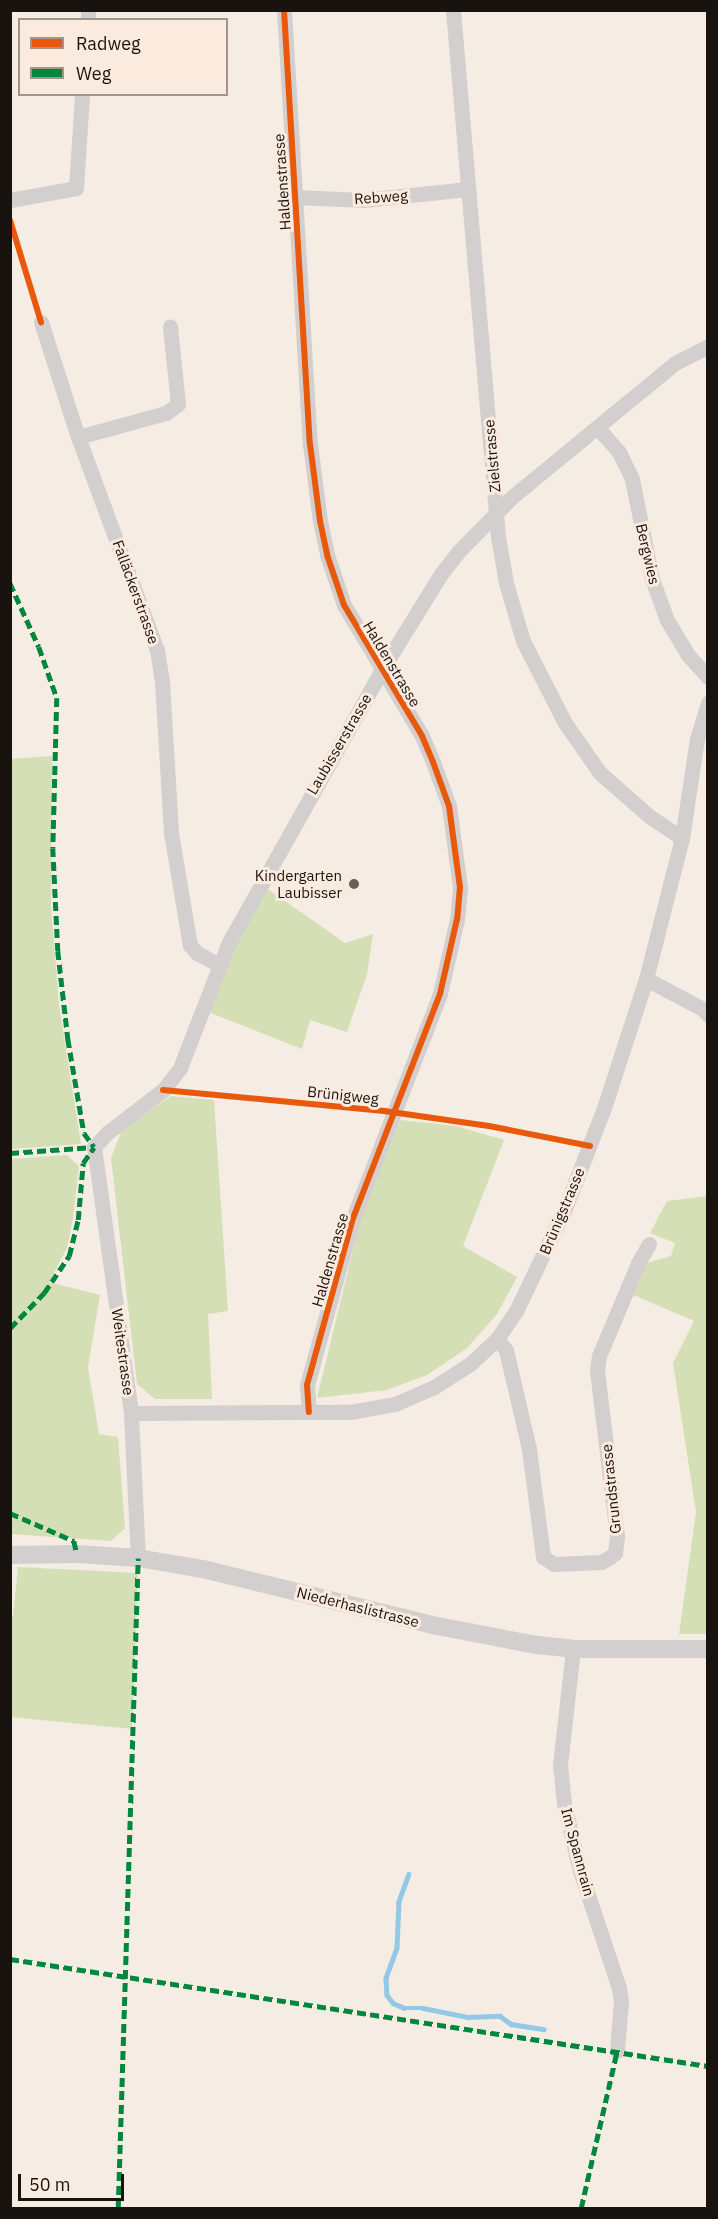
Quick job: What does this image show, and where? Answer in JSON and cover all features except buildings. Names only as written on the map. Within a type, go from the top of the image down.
[{"type":"street","name":"Haldenstrasse","points":[[284,10],[315,497],[327,555],[344,605],[381,671],[422,736],[449,806],[458,856],[460,887],[457,919],[440,994],[353,1218],[308,1385],[309,1412]]},
{"type":"street","name":"Zielstrasse","points":[[453,10],[496,512],[506,584],[523,641],[565,723],[600,773],[649,816],[682,838]]},
{"type":"street","points":[[10,200],[76,188],[82,96]]},
{"type":"street","name":"Rebweg","points":[[295,197],[364,200],[467,189]]},
{"type":"street","name":"Falläckerstrasse","points":[[40,322],[78,436],[157,650],[162,681],[171,832],[190,945],[197,953],[218,964]]},
{"type":"street","points":[[78,436],[165,413],[178,404],[170,327]]},
{"type":"street","name":"Laubisserstrasse","points":[[94,1148],[107,1133],[163,1090],[180,1068],[218,964],[381,671],[441,574],[496,512],[675,363],[708,346]]},
{"type":"street","name":"Bergwies","points":[[598,428],[619,452],[632,479],[652,579],[667,620],[688,655],[708,676]]},
{"type":"street","name":"Brünigstrasse","points":[[131,1413],[350,1412],[395,1404],[434,1387],[470,1364],[497,1339],[516,1311],[564,1211],[604,1108],[646,979],[682,838],[697,739],[708,703]]},
{"type":"street","points":[[646,979],[703,1009],[708,1015]]},
{"type":"street","name":"Weitestrasse","points":[[94,1148],[131,1413],[138,1558]]},
{"type":"street","name":"Grundstrasse","points":[[497,1339],[506,1350],[529,1449],[543,1557],[554,1564],[601,1562],[615,1553],[618,1536],[597,1370],[599,1356],[638,1263],[650,1244]]},
{"type":"street","name":"Niederhaslistrasse","points":[[10,1555],[77,1554],[138,1558],[203,1569],[437,1626],[573,1649],[708,1649]]},
{"type":"street","name":"Im Spannrain","points":[[573,1649],[560,1765],[564,1803],[580,1871],[619,1988],[621,2001],[617,2051]]},
{"type":"green space","points":[[52,756],[51,906],[59,1005],[81,1144],[11,1149],[11,759]]},
{"type":"green space","points":[[265,887],[345,943],[373,934],[367,974],[347,1032],[310,1020],[302,1049],[206,1011],[236,937]]},
{"type":"green space","points":[[171,1096],[214,1100],[228,1311],[208,1314],[212,1399],[155,1399],[137,1384],[111,1158],[122,1130]]},
{"type":"green space","points":[[400,1120],[456,1126],[504,1140],[463,1246],[517,1277],[497,1314],[467,1348],[427,1375],[387,1390],[317,1398],[360,1221]]},
{"type":"green space","points":[[67,1155],[79,1166],[73,1218],[67,1248],[49,1282],[100,1295],[88,1367],[99,1434],[118,1437],[125,1528],[111,1541],[11,1534],[11,1159]]},
{"type":"green space","points":[[707,1196],[707,1634],[679,1634],[696,1512],[673,1363],[694,1321],[631,1294],[642,1264],[671,1256],[675,1243],[650,1233],[667,1201]]},
{"type":"green space","points":[[18,1567],[138,1573],[132,1729],[11,1717],[11,1617],[13,1616]]},
{"type":"waterway","points":[[409,1874],[399,1902],[397,1948],[386,1978],[387,1995],[393,2003],[404,2008],[423,2008],[468,2017],[500,2016],[511,2024],[544,2029]]},
{"type":"marked path","points":[[10,583],[39,647],[57,698],[53,848],[58,951],[68,1039],[84,1133],[94,1147]]},
{"type":"marked path","points":[[10,1153],[94,1147]]},
{"type":"marked path","points":[[10,1328],[44,1293],[69,1256],[78,1220],[83,1163],[94,1147]]},
{"type":"marked path","points":[[10,1513],[74,1541],[77,1554]]},
{"type":"marked path","points":[[118,2208],[138,1558]]},
{"type":"marked path","points":[[10,1959],[708,2066]]},
{"type":"marked path","points":[[581,2208],[617,2051]]},
{"type":"cycle path","points":[[284,10],[310,444],[320,521],[327,555],[344,605],[422,736],[433,762],[449,806],[460,887],[457,919],[440,994],[353,1218],[307,1385],[309,1412]]},
{"type":"cycle path","points":[[10,220],[41,322]]},
{"type":"cycle path","name":"Brünigweg","points":[[163,1090],[384,1111],[489,1126],[590,1146]]},
{"type":"place","name":"Kindergarten Laubisser","points":[[354,884]]}]
